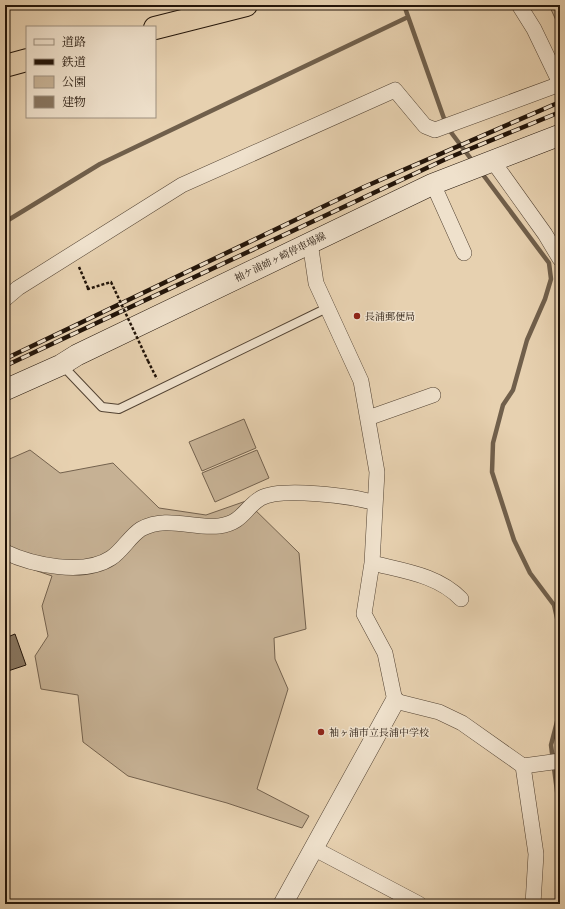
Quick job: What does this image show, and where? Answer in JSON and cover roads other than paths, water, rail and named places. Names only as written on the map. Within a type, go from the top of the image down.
[{"type":"highway","points":[[156,28],[246,5]]},
{"type":"highway","points":[[5,56],[26,54]]},
{"type":"highway","points":[[5,66],[26,60]]},
{"type":"main road","name":"袖ケ浦姉ヶ崎停車場線","points":[[5,390],[62,365],[77,355],[433,184],[560,135]]},
{"type":"street","points":[[5,299],[18,288],[182,185],[395,90],[425,126],[435,130],[560,84],[534,29],[519,5]]},
{"type":"street","points":[[492,160],[545,234],[560,259]]},
{"type":"street","points":[[433,184],[464,253]]},
{"type":"street","points":[[283,904],[395,701],[385,654],[364,614],[372,563],[377,472],[368,418],[361,381],[316,283],[310,242]]},
{"type":"street","points":[[368,418],[433,395]]},
{"type":"street","points":[[5,552],[50,566],[78,567],[97,565],[111,558],[141,529],[169,521],[199,526],[220,526],[234,522],[261,499],[275,494],[358,498],[375,503]]},
{"type":"street","points":[[372,563],[424,576],[451,589],[461,599]]},
{"type":"street","points":[[395,701],[439,712],[462,723],[523,766],[560,761]]},
{"type":"street","points":[[523,766],[536,854],[533,904]]},
{"type":"street","points":[[313,848],[419,904]]},
{"type":"lane","points":[[62,365],[102,407],[119,409],[327,308]]},
{"type":"waterway","points":[[404,5],[447,127],[474,163]]},
{"type":"waterway","points":[[5,222],[100,164],[408,17]]},
{"type":"waterway","points":[[481,172],[549,263],[551,279],[545,299],[527,340],[513,390],[503,405],[493,443],[492,472],[514,540],[530,573],[554,605],[560,631]]},
{"type":"waterway","points":[[560,710],[551,745],[560,814]]},
{"type":"railway","points":[[5,359],[364,187],[560,102]]},
{"type":"railway","points":[[5,366],[448,158],[560,112]]},
{"type":"place","name":"長浦郵便局","points":[[357,316]]},
{"type":"place","name":"袖ヶ浦市立長浦中学校","points":[[321,732]]}]
